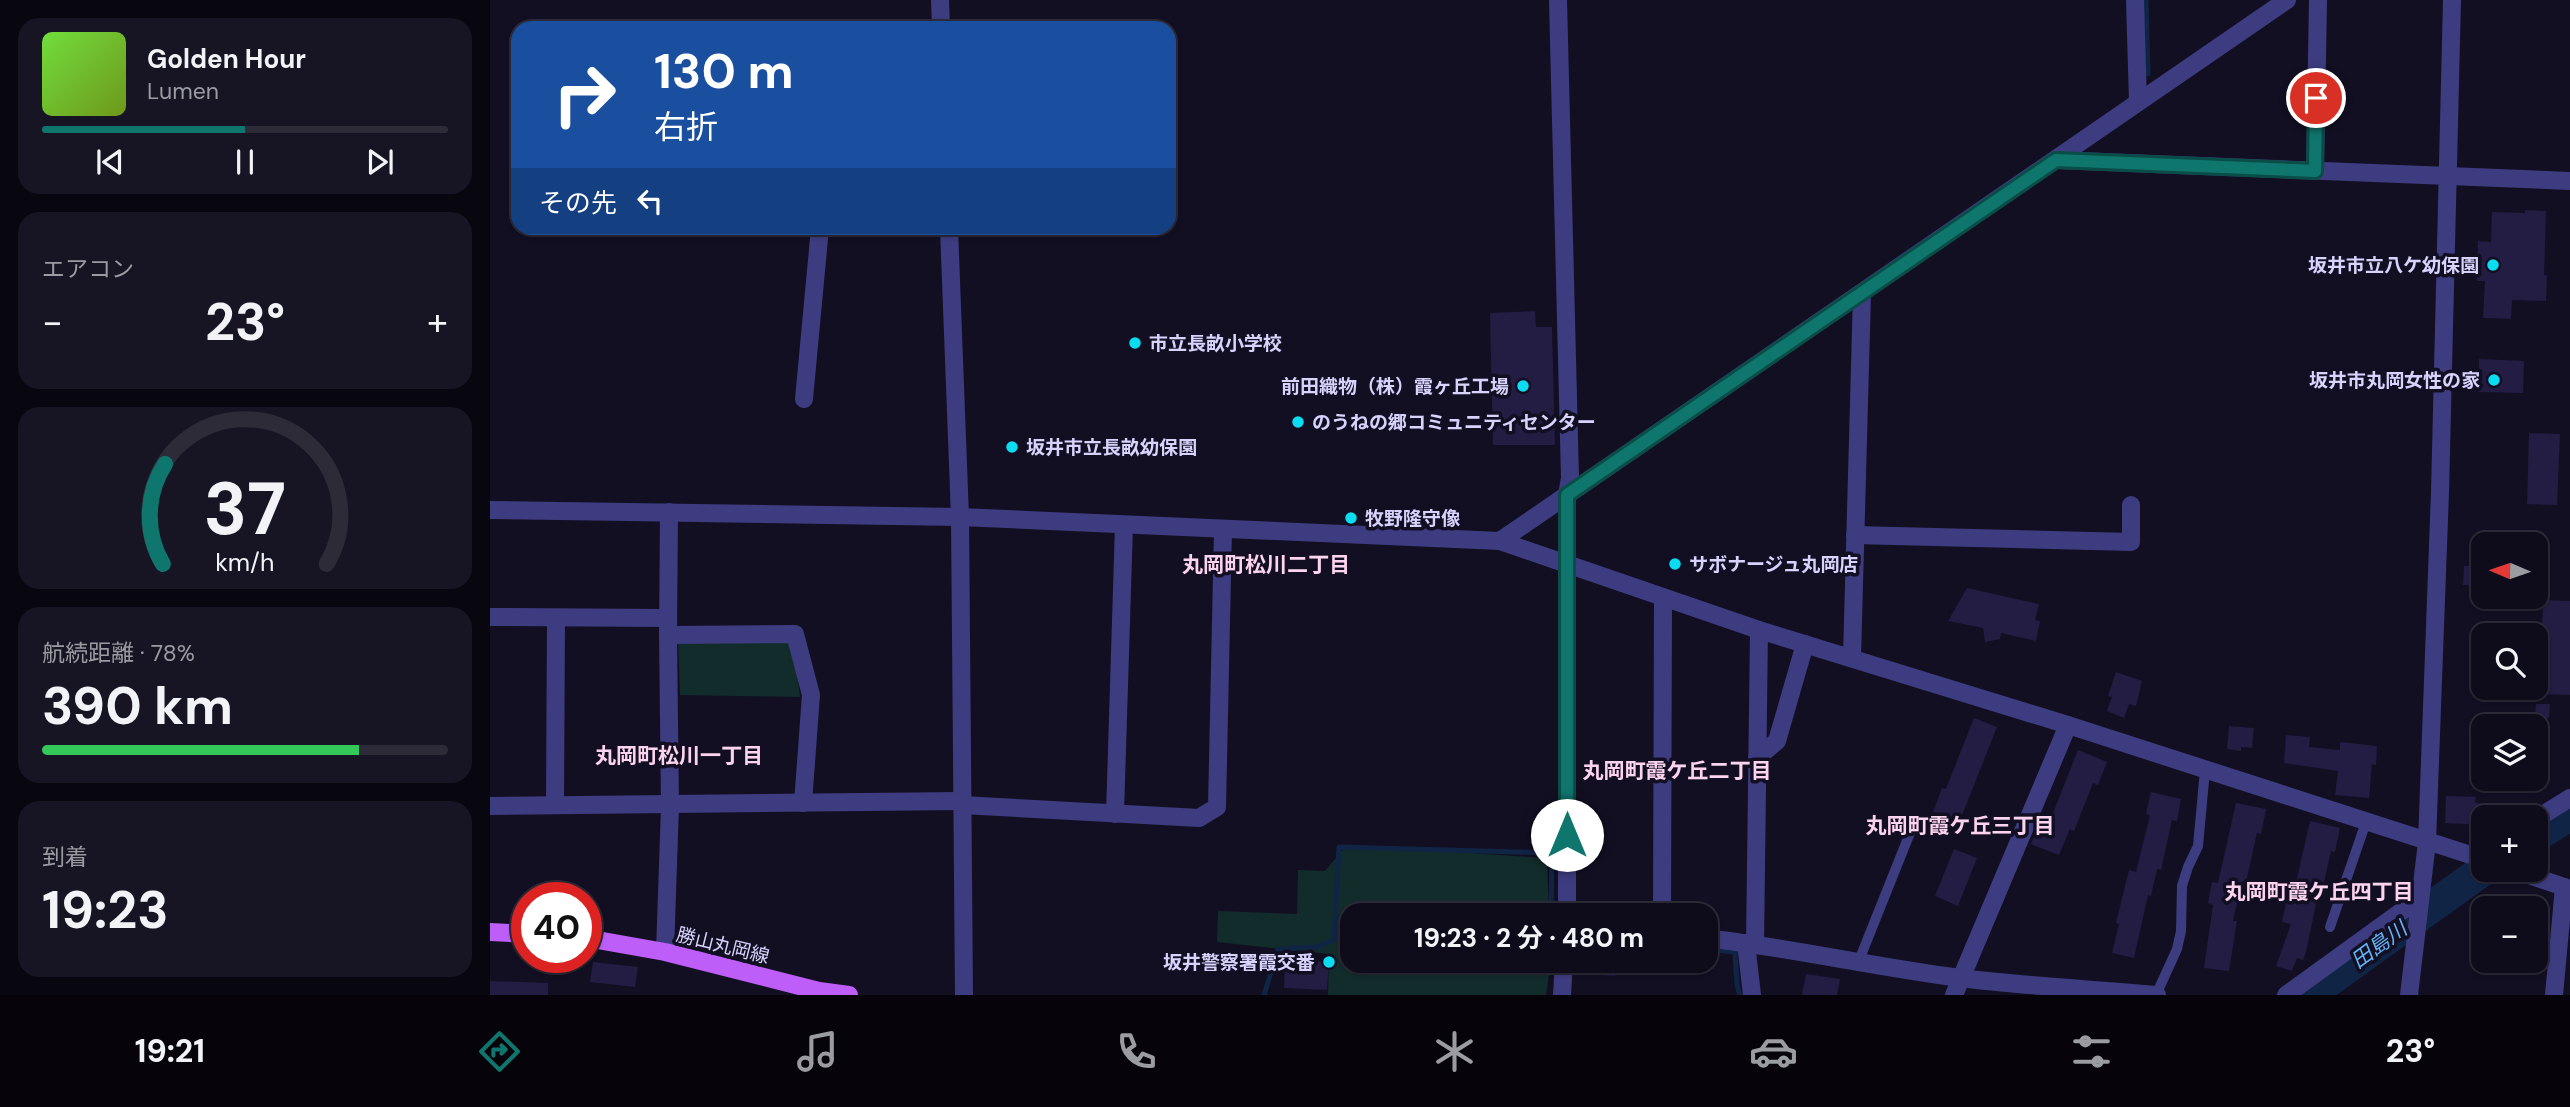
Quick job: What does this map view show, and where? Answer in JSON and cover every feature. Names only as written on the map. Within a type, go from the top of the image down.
[{"type":"main road","points":[[490,932],[511,933]]},
{"type":"main road","name":"勝山丸岡線","points":[[602,941],[666,952],[819,991],[849,995]]},
{"type":"street","points":[[940,0],[941,21]]},
{"type":"street","points":[[1558,0],[1570,478],[1567,495],[1567,903]]},
{"type":"street","points":[[2135,0],[2138,102]]},
{"type":"street","points":[[1500,541],[2287,0]]},
{"type":"street","points":[[2315,171],[2318,0]]},
{"type":"street","points":[[2409,995],[2427,842],[2452,0]]},
{"type":"street","points":[[2056,160],[2570,181]]},
{"type":"street","points":[[804,400],[819,235]]},
{"type":"street","points":[[949,235],[960,517],[964,995]]},
{"type":"street","points":[[1852,657],[1862,294]]},
{"type":"street","points":[[1855,535],[2131,542],[2131,505]]},
{"type":"street","points":[[490,510],[960,517],[1500,541],[1759,630],[1852,657],[2427,842],[2471,854]]},
{"type":"street","points":[[666,952],[670,806],[669,512]]},
{"type":"street","points":[[1115,814],[1124,524]]},
{"type":"street","points":[[490,806],[962,803],[1199,818],[1217,807],[1223,529]]},
{"type":"street","points":[[1662,903],[1663,598]]},
{"type":"street","points":[[490,617],[556,618],[795,634],[811,695],[803,803]]},
{"type":"street","points":[[555,804],[556,618]]},
{"type":"street","points":[[1752,995],[1759,630]]},
{"type":"street","points":[[1757,758],[1777,741],[1805,644]]},
{"type":"street","points":[[1954,995],[2068,725]]},
{"type":"street","points":[[2548,812],[2570,798]]},
{"type":"street","points":[[2548,882],[2567,888],[2554,995]]},
{"type":"street","points":[[2286,995],[2420,898]]},
{"type":"street","points":[[1718,940],[1962,978],[2156,995]]},
{"type":"street","points":[[1562,995],[1563,973]]},
{"type":"lane","points":[[2156,995],[2177,948],[2181,931],[2182,886],[2198,846],[2205,770]]},
{"type":"lane","points":[[2330,928],[2366,822]]},
{"type":"lane","points":[[1858,963],[1912,828]]},
{"type":"green space","points":[[678,639],[793,639],[800,697],[680,695]]},
{"type":"green space","points":[[1347,845],[1547,858],[1549,903],[1340,903],[1340,973],[1549,973],[1546,995],[1328,995],[1329,954],[1217,942],[1218,911],[1297,914],[1298,870],[1325,871]]},
{"type":"building","points":[[2525,210],[2546,211],[2546,301],[2512,300],[2511,319],[2483,318],[2485,281],[2477,281],[2478,241],[2491,242],[2492,212],[2525,213]]},
{"type":"building","name":"前田織物（株）霞ヶ丘工場","points":[[1535,311],[1536,327],[1552,327],[1555,445],[1493,445],[1490,313]]},
{"type":"building","points":[[2479,359],[2524,361],[2523,393],[2478,392]]},
{"type":"building","points":[[2529,433],[2560,434],[2557,505],[2527,504]]},
{"type":"building","points":[[2464,566],[2471,566],[2471,585],[2463,585]]},
{"type":"building","points":[[1967,588],[2039,604],[2035,620],[2040,621],[2036,641],[2001,633],[2000,639],[1985,642],[1983,628],[1948,621]]},
{"type":"building","points":[[2548,600],[2570,601],[2570,695],[2548,694],[2548,623],[2542,623],[2543,609],[2548,609]]},
{"type":"building","points":[[2116,672],[2142,681],[2136,706],[2129,704],[2124,718],[2107,711],[2112,697],[2108,696]]},
{"type":"building","points":[[2536,704],[2550,704],[2549,718],[2548,714],[2535,714]]},
{"type":"building","points":[[1974,718],[1997,727],[1959,823],[1933,812],[1942,788],[1946,789]]},
{"type":"building","points":[[2229,726],[2254,728],[2252,748],[2241,747],[2241,751],[2227,749]]},
{"type":"building","points":[[2286,735],[2310,737],[2309,747],[2340,750],[2340,742],[2377,746],[2376,765],[2372,764],[2369,798],[2335,795],[2338,771],[2284,763]]},
{"type":"building","points":[[2078,750],[2107,762],[2098,785],[2093,783],[2074,831],[2070,829],[2059,855],[2031,844],[2040,823],[2048,826]]},
{"type":"building","points":[[2151,792],[2181,799],[2177,821],[2172,820],[2161,870],[2157,869],[2151,896],[2148,895],[2134,958],[2112,953],[2119,924],[2116,923],[2129,870],[2136,872],[2150,815],[2146,814]]},
{"type":"building","points":[[2446,796],[2476,797],[2475,803],[2504,804],[2471,805],[2471,824],[2445,823]]},
{"type":"building","points":[[2236,803],[2266,809],[2261,834],[2257,833],[2246,882],[2242,881],[2233,921],[2237,921],[2229,971],[2204,968],[2213,905],[2208,903],[2212,882],[2218,883]]},
{"type":"building","points":[[2310,821],[2340,828],[2335,852],[2331,851],[2320,900],[2317,899],[2306,952],[2303,960],[2297,958],[2292,971],[2276,966],[2291,924],[2282,922],[2287,899],[2292,900]]},
{"type":"building","points":[[1954,849],[1977,858],[1958,906],[1935,896]]},
{"type":"building","points":[[1285,960],[1329,962],[1327,990],[1284,988]]},
{"type":"building","points":[[602,963],[638,967],[635,987],[590,982],[591,973],[602,973]]},
{"type":"building","points":[[1575,973],[1615,973],[1615,976]]},
{"type":"building","points":[[1806,974],[1840,979],[1837,995],[1802,995]]},
{"type":"building","points":[[490,981],[548,983],[548,995],[490,995]]},
{"type":"waterway","points":[[2146,0],[2148,74]]},
{"type":"waterway","name":"田島川","points":[[2548,829],[2570,815]]},
{"type":"waterway","points":[[1264,995],[1278,949],[1316,947],[1334,940],[1339,847],[1552,853],[1551,903]]},
{"type":"waterway","name":"田島川","points":[[2309,995],[2471,879]]},
{"type":"waterway","points":[[1718,950],[1735,952],[1740,995]]},
{"type":"place","name":"坂井市立八ケ幼保園","points":[[2493,265]]},
{"type":"place","name":"市立長畝小学校","points":[[1135,343]]},
{"type":"place","name":"坂井市丸岡女性の家","points":[[2494,380]]},
{"type":"place","name":"前田織物（株）霞ヶ丘工場","points":[[1523,386]]},
{"type":"place","name":"のうねの郷コミュニティセンター","points":[[1298,422]]},
{"type":"place","name":"坂井市立長畝幼保園","points":[[1012,447]]},
{"type":"place","name":"牧野隆守像","points":[[1351,518]]},
{"type":"place","name":"サボナージュ丸岡店","points":[[1675,564]]},
{"type":"place","name":"坂井警察署霞交番","points":[[1329,962]]},
{"type":"district","name":"丸岡町松川二丁目","points":[[1266,565]]},
{"type":"district","name":"丸岡町松川一丁目","points":[[679,756]]},
{"type":"district","name":"丸岡町霞ケ丘二丁目","points":[[1677,771]]},
{"type":"district","name":"丸岡町霞ケ丘三丁目","points":[[1960,826]]},
{"type":"district","name":"丸岡町霞ケ丘四丁目","points":[[2319,892]]},
{"type":"route","points":[[1567,835],[1567,495],[2056,160],[2315,171],[2316,98]]}]
